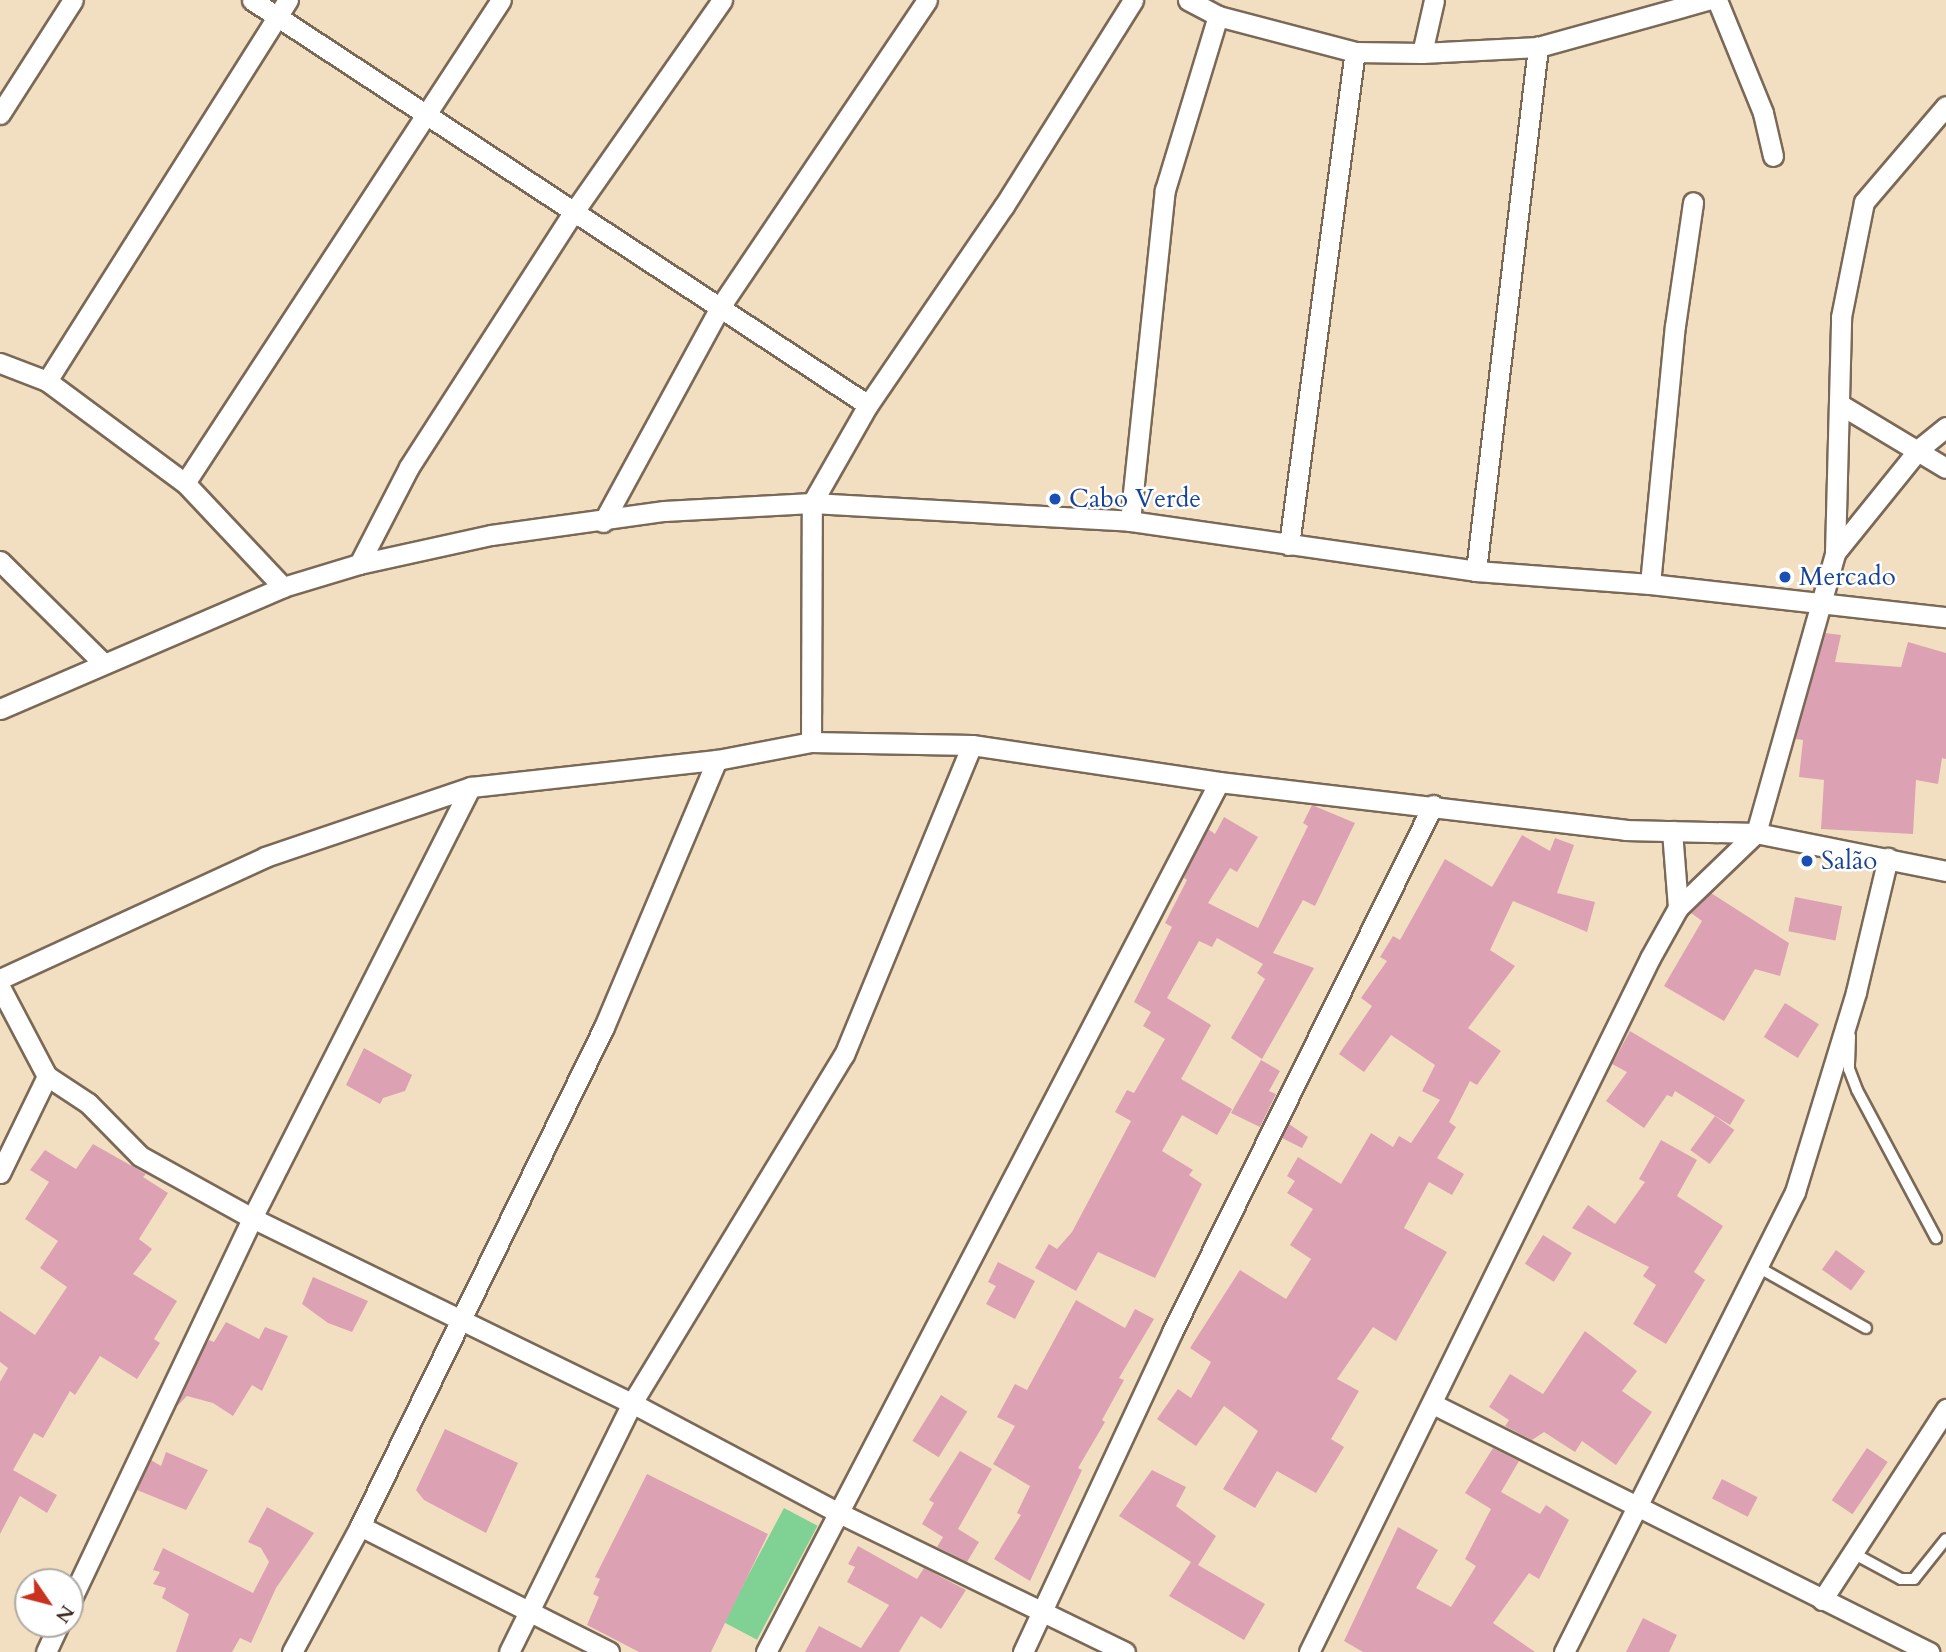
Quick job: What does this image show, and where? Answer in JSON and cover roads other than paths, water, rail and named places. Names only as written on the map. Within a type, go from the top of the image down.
[{"type":"street","points":[[0,114],[73,0]]},
{"type":"street","points":[[253,0],[425,116],[868,405]]},
{"type":"street","points":[[47,381],[288,0]]},
{"type":"street","points":[[185,483],[501,0]]},
{"type":"street","points":[[359,564],[410,467],[573,213],[722,0]]},
{"type":"street","points":[[603,522],[720,307],[927,0]]},
{"type":"street","points":[[811,742],[812,503],[868,405],[1004,205],[1133,0]]},
{"type":"street","points":[[1188,0],[1218,16],[1355,52],[1422,53],[1538,47],[1708,0]]},
{"type":"street","points":[[1422,53],[1434,0]]},
{"type":"street","points":[[1717,0],[1762,113],[1773,156]]},
{"type":"street","points":[[1130,521],[1165,190],[1218,16]]},
{"type":"street","points":[[1476,571],[1538,47]]},
{"type":"street","points":[[1289,545],[1355,52]]},
{"type":"street","points":[[1308,1652],[1678,908],[1756,833],[1835,553],[1841,405],[1841,317],[1864,202],[1946,106]]},
{"type":"street","points":[[1650,584],[1675,326],[1693,202]]},
{"type":"street","points":[[0,363],[47,381],[185,483],[283,587]]},
{"type":"street","points":[[1841,405],[1919,449],[1946,468]]},
{"type":"street","points":[[1835,553],[1919,449],[1946,427]]},
{"type":"street","points":[[0,709],[283,587],[359,564],[491,535],[603,522],[664,511],[812,503],[1130,521],[1476,571],[1650,584],[1946,617]]},
{"type":"street","points":[[0,561],[103,663]]},
{"type":"street","points":[[0,979],[265,857],[471,787],[717,761],[811,742],[972,745],[1219,782],[1625,830],[1756,833],[1946,871]]},
{"type":"street","points":[[509,1652],[632,1403],[844,1055],[972,745]]},
{"type":"street","points":[[292,1652],[359,1526],[604,1027],[717,761]]},
{"type":"street","points":[[766,1652],[1219,782]]},
{"type":"street","points":[[84,1572],[252,1218],[471,787]]},
{"type":"street","points":[[1023,1652],[1172,1332],[1433,806]]},
{"type":"street","points":[[1672,831],[1678,908]]},
{"type":"street","points":[[1564,1652],[1795,1192],[1856,992],[1888,858]]},
{"type":"street","points":[[0,987],[47,1076],[88,1103],[140,1156],[252,1218],[632,1403],[837,1512],[1125,1652]]},
{"type":"street","points":[[0,1173],[47,1076]]},
{"type":"street","points":[[1433,1404],[1639,1504],[1822,1600],[1929,1652]]},
{"type":"street","points":[[1822,1600],[1946,1409]]},
{"type":"street","points":[[359,1526],[609,1652]]},
{"type":"lane","points":[[1856,992],[1849,1069],[1883,1146],[1936,1238]]},
{"type":"lane","points":[[1758,1267],[1866,1328]]},
{"type":"lane","points":[[1851,1552],[1901,1579],[1914,1578],[1946,1539]]},
{"type":"place","name":"Cabo Verde","points":[[1055,499]]},
{"type":"place","name":"Mercado","points":[[1785,577]]},
{"type":"place","name":"Salão","points":[[1807,861]]}]
